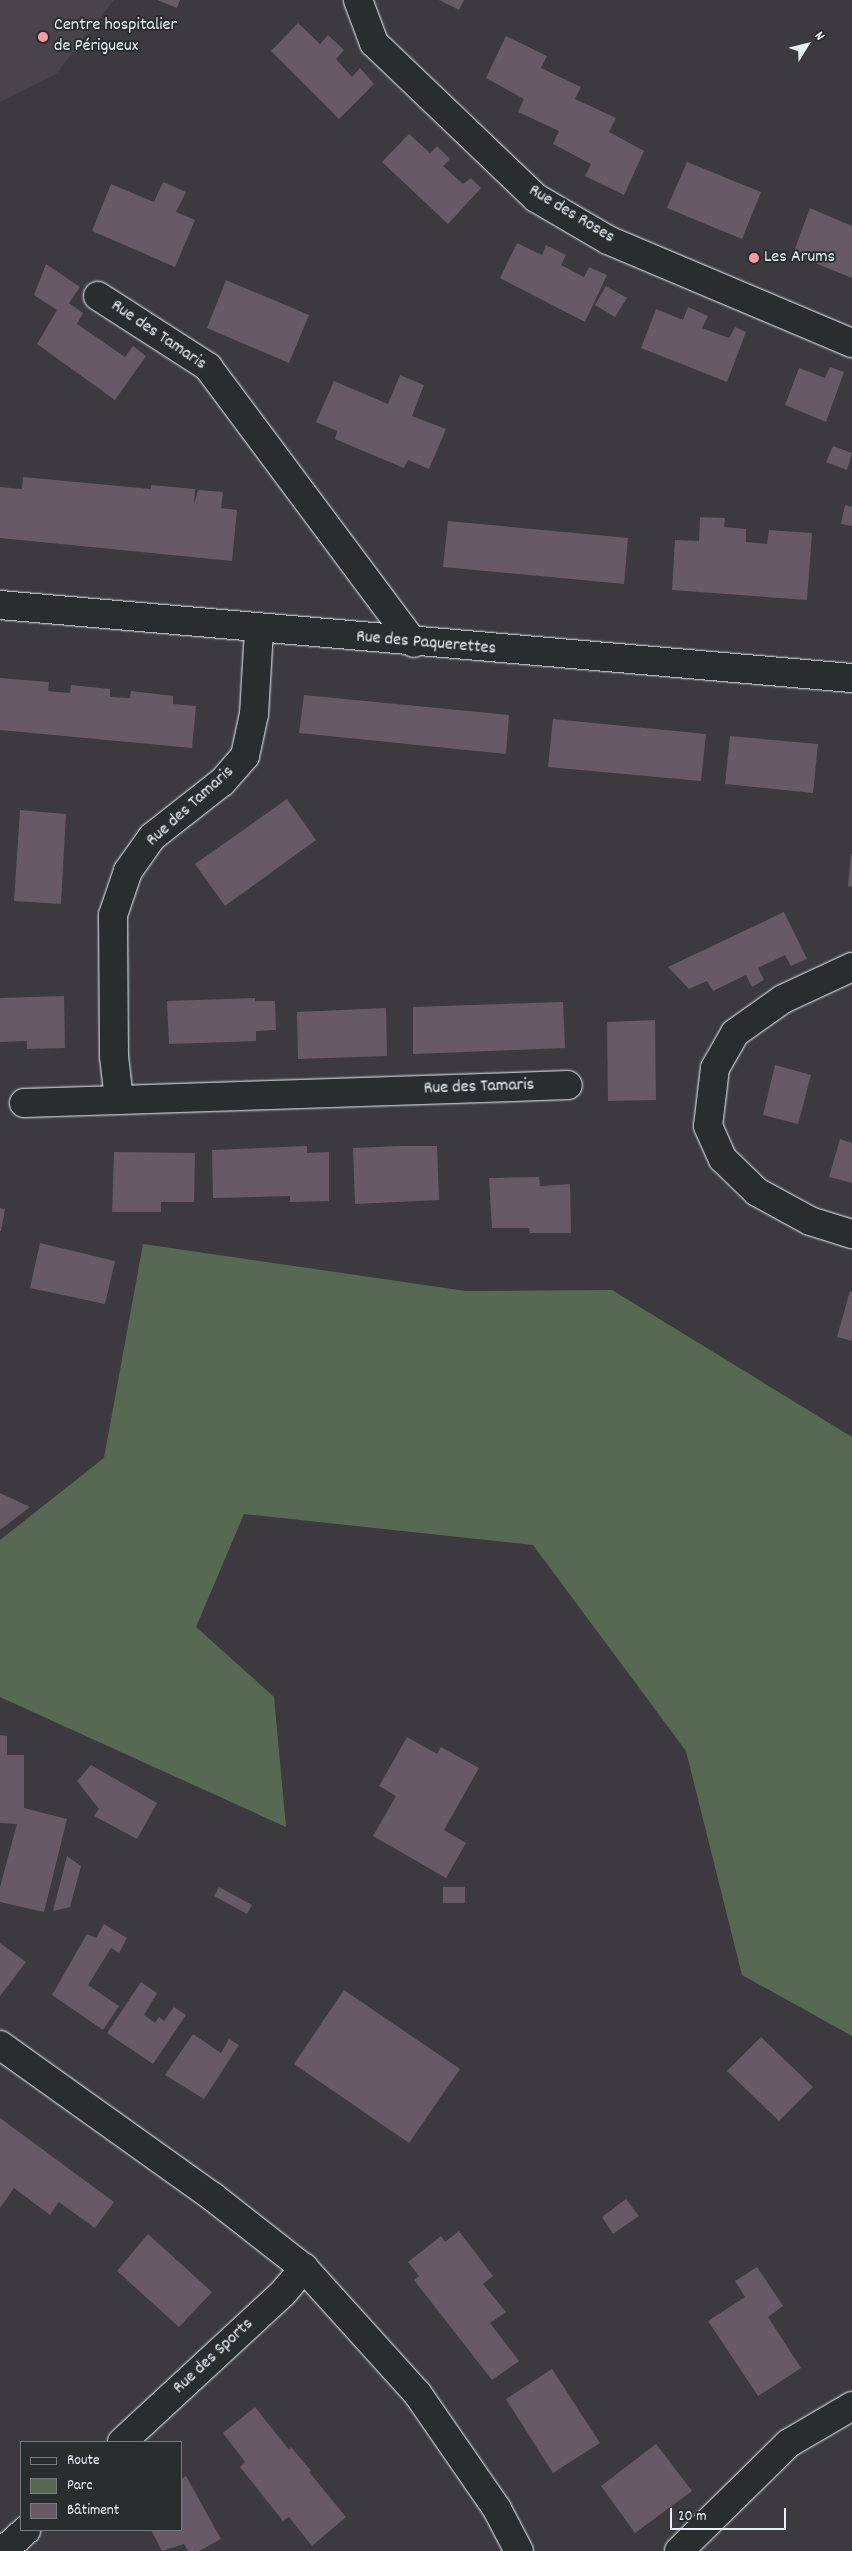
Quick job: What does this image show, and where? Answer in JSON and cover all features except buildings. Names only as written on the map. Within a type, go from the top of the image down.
[{"type":"street","name":"Rue des Roses","points":[[358,0],[374,43],[536,198],[608,240],[852,343]]},
{"type":"street","name":"Rue des Tamaris","points":[[98,296],[208,367],[414,643]]},
{"type":"street","name":"Rue des Paquerettes","points":[[0,605],[259,630],[852,678]]},
{"type":"street","name":"Rue des Tamaris","points":[[119,1100],[114,1056],[113,915],[128,871],[152,837],[222,782],[245,756],[254,714],[259,630]]},
{"type":"street","points":[[852,967],[783,999],[735,1033],[715,1068],[708,1126],[723,1159],[757,1192],[810,1221],[852,1234]]},
{"type":"street","name":"Rue des Tamaris","points":[[24,1103],[568,1085]]},
{"type":"street","points":[[0,2046],[213,2197],[304,2268],[417,2393],[497,2509],[519,2551]]},
{"type":"street","name":"Rue des Sports","points":[[123,2441],[283,2293],[304,2268]]},
{"type":"street","points":[[679,2551],[789,2443],[852,2406]]},
{"type":"street","points":[[3,2551],[25,2531]]},
{"type":"shaded area","name":"Centre hospitalier de Périgueux","points":[[0,0],[114,0],[56,74],[0,102]]},
{"type":"green space","points":[[143,1244],[466,1291],[612,1290],[852,1437],[852,2036],[742,1975],[686,1751],[533,1545],[244,1514],[196,1627],[274,1697],[286,1827],[0,1697],[0,1540],[104,1458]]},
{"type":"place","name":"Centre hospitalier de Périgueux","points":[[43,37]]},
{"type":"place","name":"Les Arums","points":[[754,258]]}]
